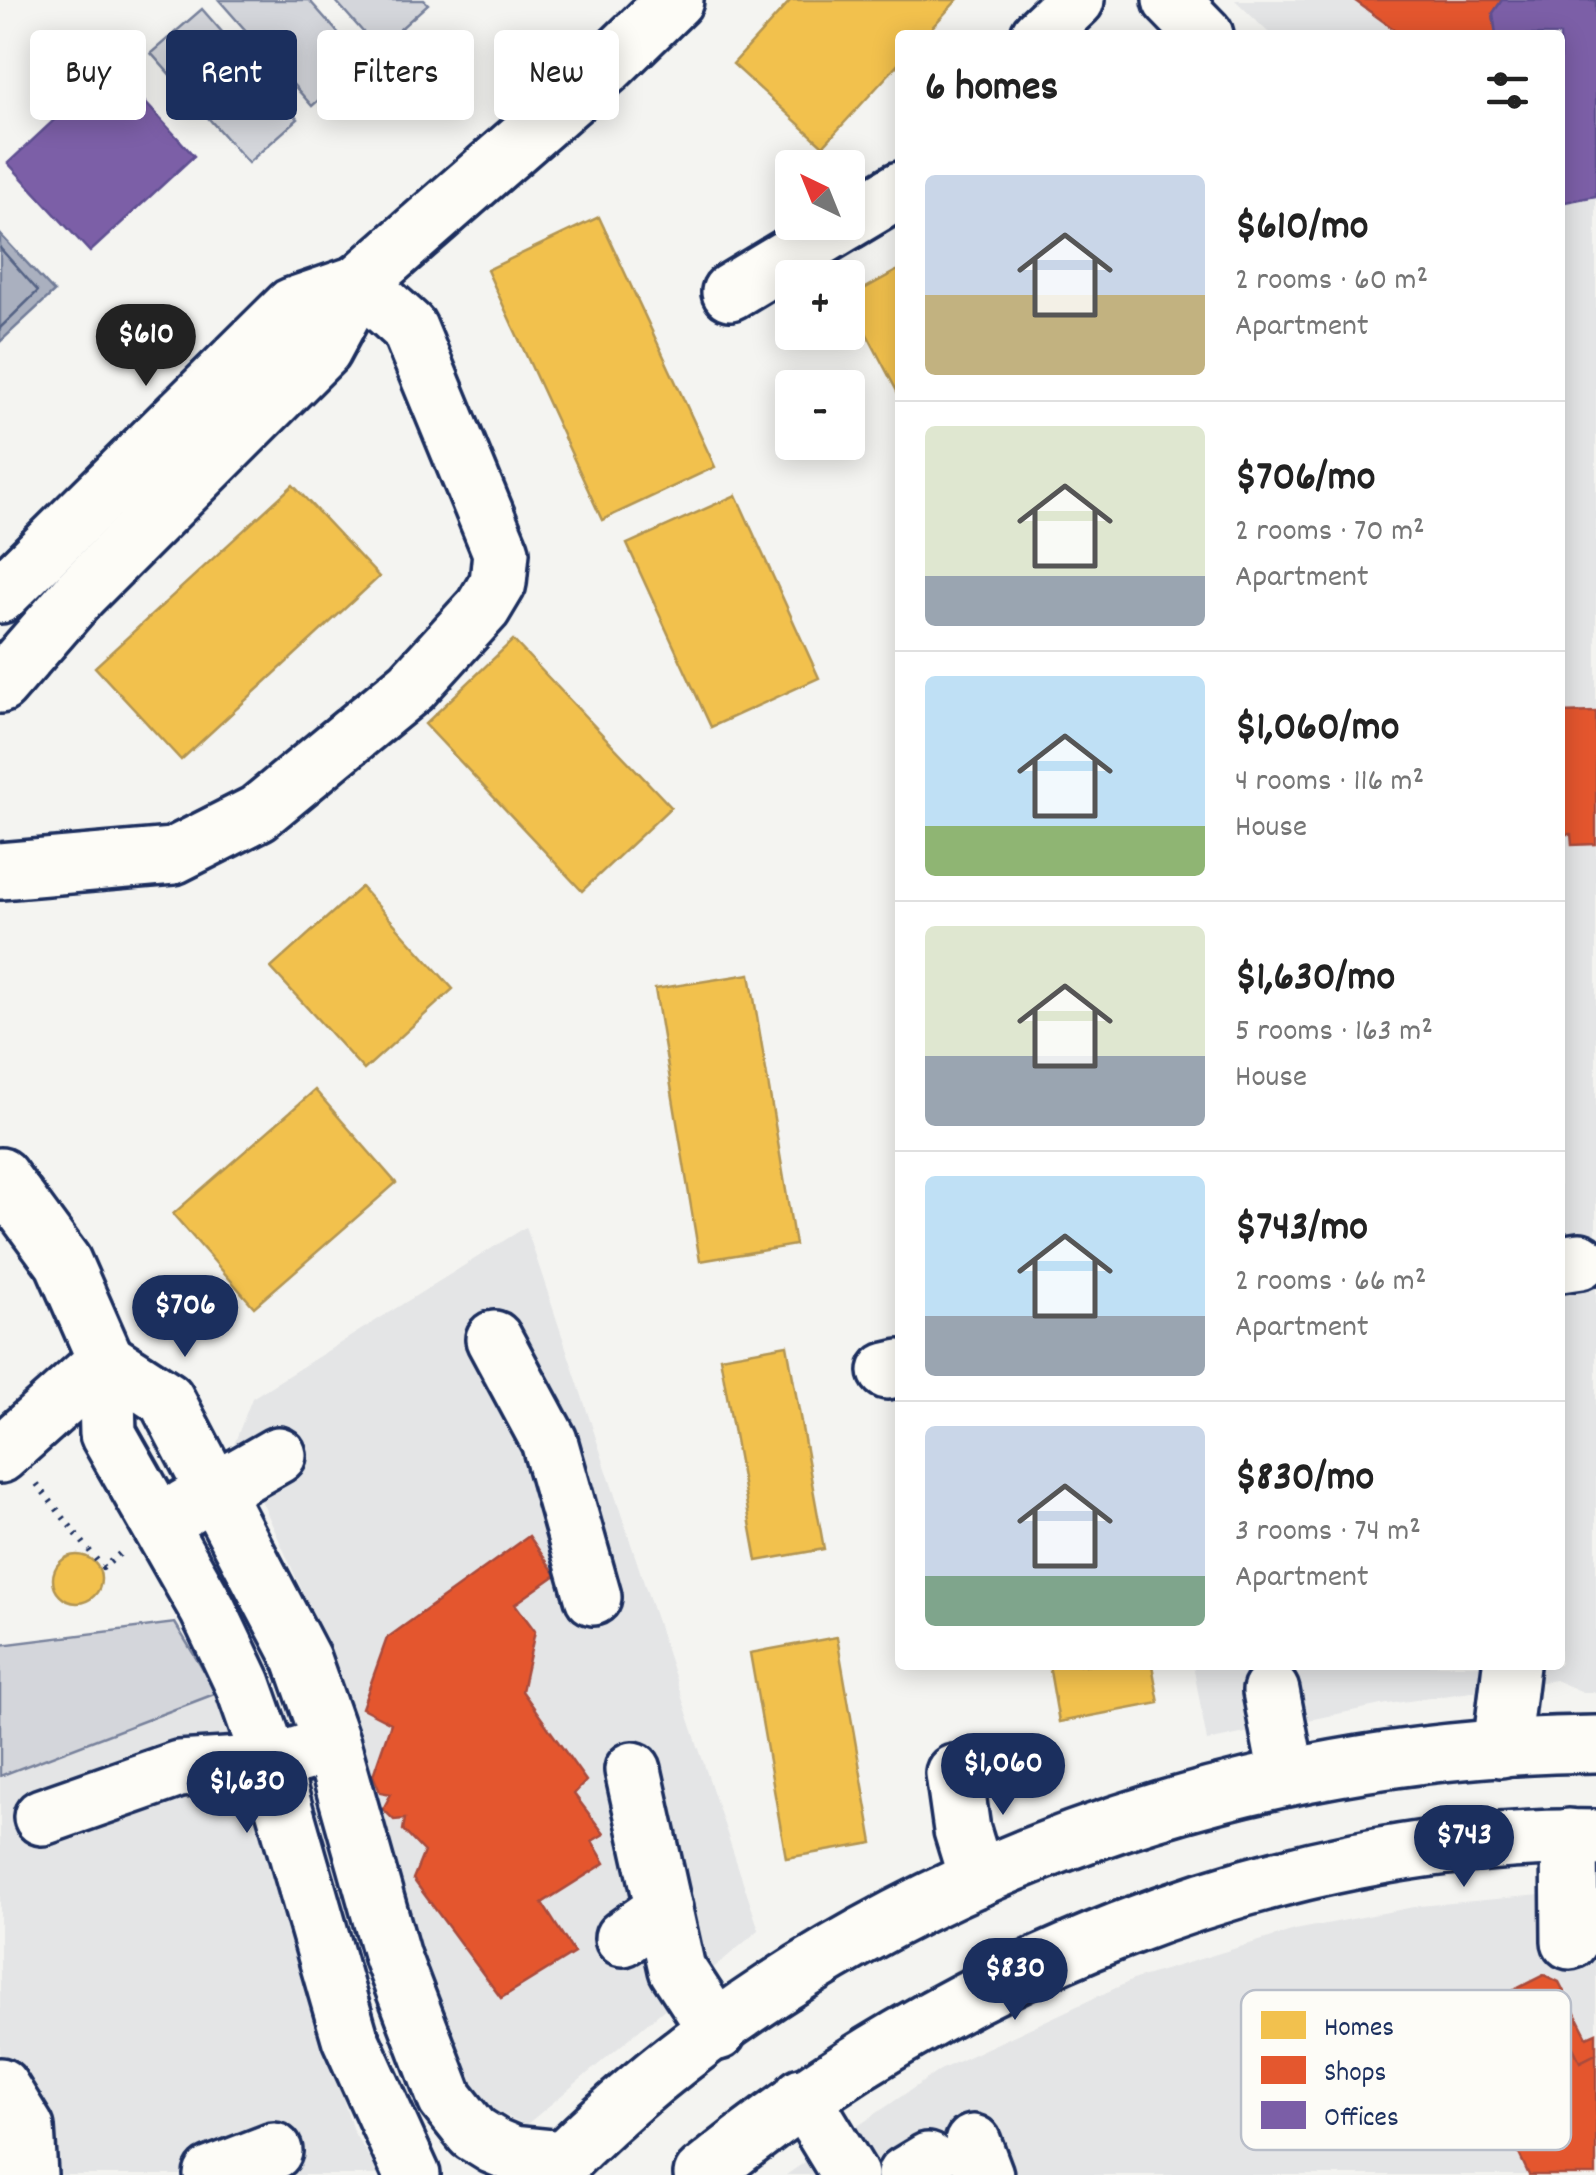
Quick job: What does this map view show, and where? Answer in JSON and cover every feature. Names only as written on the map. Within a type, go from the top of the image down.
[{"type":"street","points":[[0,685],[80,593],[323,350],[359,283],[606,67],[675,0]]},
{"type":"street","points":[[1044,30],[1076,0]]},
{"type":"street","points":[[1171,0],[1200,30]]},
{"type":"street","points":[[865,211],[895,193]]},
{"type":"street","points":[[730,292],[817,240]]},
{"type":"street","points":[[0,595],[292,306],[359,283]]},
{"type":"street","points":[[0,872],[173,856],[212,840],[258,813],[412,686],[483,608],[498,583],[501,552],[409,328],[359,283]]},
{"type":"street","points":[[0,1176],[63,1262],[106,1360],[108,1434],[159,1521],[243,1684],[271,1763],[350,2038],[372,2094],[412,2175]]},
{"type":"street","points":[[494,1339],[549,1441],[593,1597]]},
{"type":"street","points":[[0,1455],[106,1360]]},
{"type":"street","points":[[106,1360],[166,1399],[302,1659],[332,1744],[392,1957],[448,2057],[446,2099],[473,2133],[513,2154],[556,2167],[718,2032],[826,1959],[976,1878],[1124,1820],[1196,1797],[1287,1775],[1501,1749],[1596,1744]]},
{"type":"street","points":[[159,1521],[278,1455]]},
{"type":"street","points":[[1501,1749],[1510,1670]]},
{"type":"street","points":[[1271,1691],[1287,1775]]},
{"type":"street","points":[[42,1818],[161,1795],[179,1769],[271,1763],[332,1744]]},
{"type":"street","points":[[633,1770],[643,1924],[678,1969],[718,2032]]},
{"type":"street","points":[[954,1772],[962,1830],[976,1878]]},
{"type":"street","points":[[702,2175],[802,2096],[955,2004],[1047,1961],[1194,1905],[1345,1865],[1477,1845],[1582,1837],[1570,1942]]},
{"type":"street","points":[[0,2086],[26,2128],[29,2175]]},
{"type":"street","points":[[802,2096],[850,2175]]},
{"type":"street","points":[[212,2175],[274,2151]]},
{"type":"path","points":[[51,1502],[77,1535]]},
{"type":"shaded area","points":[[219,0],[309,0],[336,30],[317,30],[317,102],[312,106],[297,89],[297,30],[245,30]]},
{"type":"shaded area","points":[[335,0],[424,0],[428,4],[399,30],[361,30]]},
{"type":"shaded area","points":[[1235,0],[1596,0],[1596,1692],[1583,1692],[1555,1680],[1381,1705],[1207,1741],[1194,1670],[1565,1670],[1565,30],[1266,30]]},
{"type":"shaded area","points":[[202,9],[220,30],[178,30]]},
{"type":"shaded area","points":[[166,40],[166,70],[151,53]]},
{"type":"shaded area","points":[[210,120],[297,120],[248,163]]},
{"type":"shaded area","points":[[526,1227],[759,1930],[526,2125],[491,2109],[472,2084],[429,1981],[384,1835],[347,1691],[235,1442],[252,1398]]},
{"type":"shaded area","points":[[175,1623],[217,1693],[0,1776],[0,1645]]},
{"type":"shaded area","points":[[217,1693],[353,2131],[380,2175],[0,2175],[0,1776]]},
{"type":"shaded area","points":[[1596,1890],[1596,2175],[786,2175],[940,2070],[1135,1979],[1295,1930],[1419,1906]]},
{"type":"water","points":[[0,234],[54,292],[0,342]]},
{"type":"building: Homes","points":[[791,0],[957,0],[930,30],[895,30],[895,67],[823,146],[733,64]]},
{"type":"building: Homes","points":[[599,217],[715,467],[602,520],[487,270]]},
{"type":"building: Homes","points":[[895,272],[895,387],[865,330],[865,289]]},
{"type":"building: Homes","points":[[293,485],[379,577],[181,760],[95,667]]},
{"type":"building: Homes","points":[[736,495],[819,678],[711,727],[627,544]]},
{"type":"building: Homes","points":[[513,640],[671,807],[582,891],[425,724]]},
{"type":"building: Homes","points":[[361,887],[453,989],[364,1070],[271,968]]},
{"type":"building: Homes","points":[[750,974],[795,1245],[700,1261],[655,989]]},
{"type":"building: Homes","points":[[315,1090],[396,1183],[254,1307],[173,1214]]},
{"type":"building: Homes","points":[[787,1345],[824,1549],[757,1561],[720,1357]]},
{"type":"building: Homes","points":[[77,1555],[94,1562],[101,1579],[94,1596],[77,1603],[60,1596],[53,1579],[60,1562]]},
{"type":"building: Homes","points":[[837,1637],[873,1843],[786,1858],[750,1653]]},
{"type":"building: Homes","points":[[1050,1670],[1153,1670],[1159,1703],[1059,1722]]},
{"type":"building: Shops","points":[[1354,0],[1502,0],[1493,13],[1495,30],[1395,30]]},
{"type":"building: Shops","points":[[1596,712],[1596,844],[1572,845],[1571,834],[1565,834],[1565,713]]},
{"type":"building: Shops","points":[[529,1536],[556,1575],[515,1604],[535,1631],[522,1691],[586,1781],[574,1794],[604,1834],[592,1841],[605,1863],[542,1903],[574,1953],[501,1998],[413,1879],[424,1852],[403,1830],[405,1819],[394,1820],[383,1809],[391,1794],[380,1792],[373,1775],[391,1723],[362,1708],[387,1638]]},
{"type":"building: Shops","points":[[1544,1975],[1559,1982],[1563,1990],[1514,1990]]},
{"type":"building: Shops","points":[[1571,2006],[1587,2037],[1596,2033],[1596,2054],[1580,2062],[1571,2043]]},
{"type":"building: Shops","points":[[1571,2043],[1580,2062],[1596,2054],[1596,2175],[1529,2175],[1517,2150],[1571,2150]]},
{"type":"building: Offices","points":[[1502,0],[1596,0],[1596,196],[1565,202],[1565,30],[1495,30],[1493,13]]},
{"type":"building: Offices","points":[[146,103],[194,156],[90,252],[8,163],[54,120],[146,120]]}]
